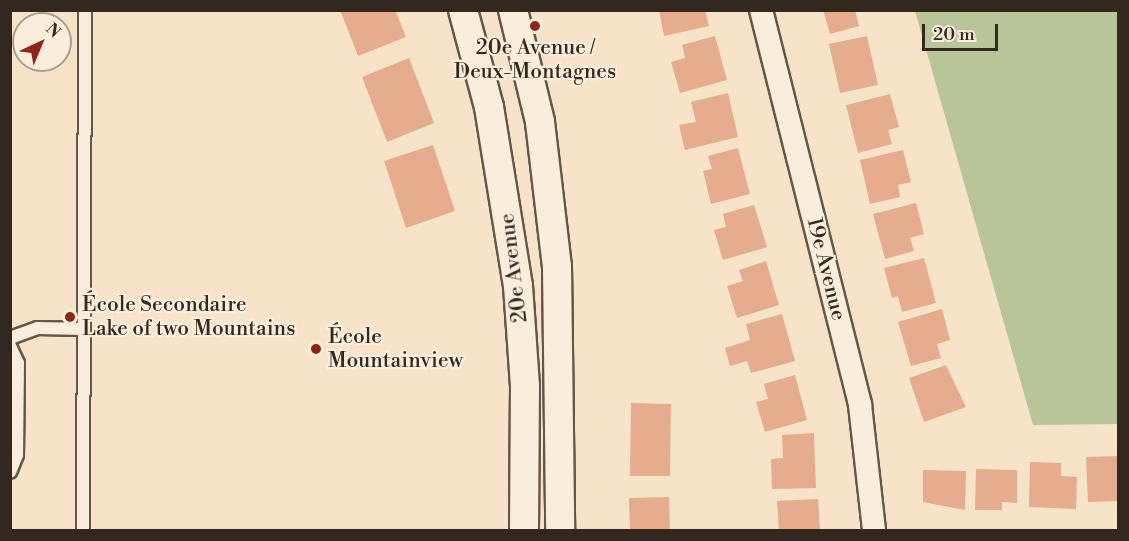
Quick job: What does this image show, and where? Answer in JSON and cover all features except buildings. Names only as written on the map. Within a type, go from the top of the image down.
[{"type":"street","name":"20e Avenue","points":[[463,10],[489,106],[517,278],[525,387],[524,531]]},
{"type":"street","name":"20e Avenue","points":[[513,10],[540,122],[556,256],[560,531]]},
{"type":"street","name":"19e Avenue","points":[[761,10],[866,431],[874,531]]},
{"type":"lane","points":[[83,531],[85,10]]},
{"type":"lane","points":[[10,338],[37,328],[84,329]]},
{"type":"lane","points":[[10,346],[18,363],[17,455],[10,472]]},
{"type":"green space","points":[[915,11],[1118,11],[1118,424],[1033,425]]},
{"type":"place","name":"20e Avenue / Deux-Montagnes","points":[[535,26]]},
{"type":"place","name":"École Secondaire Lake of two Mountains","points":[[70,317]]},
{"type":"place","name":"École Mountainview","points":[[316,349]]}]
